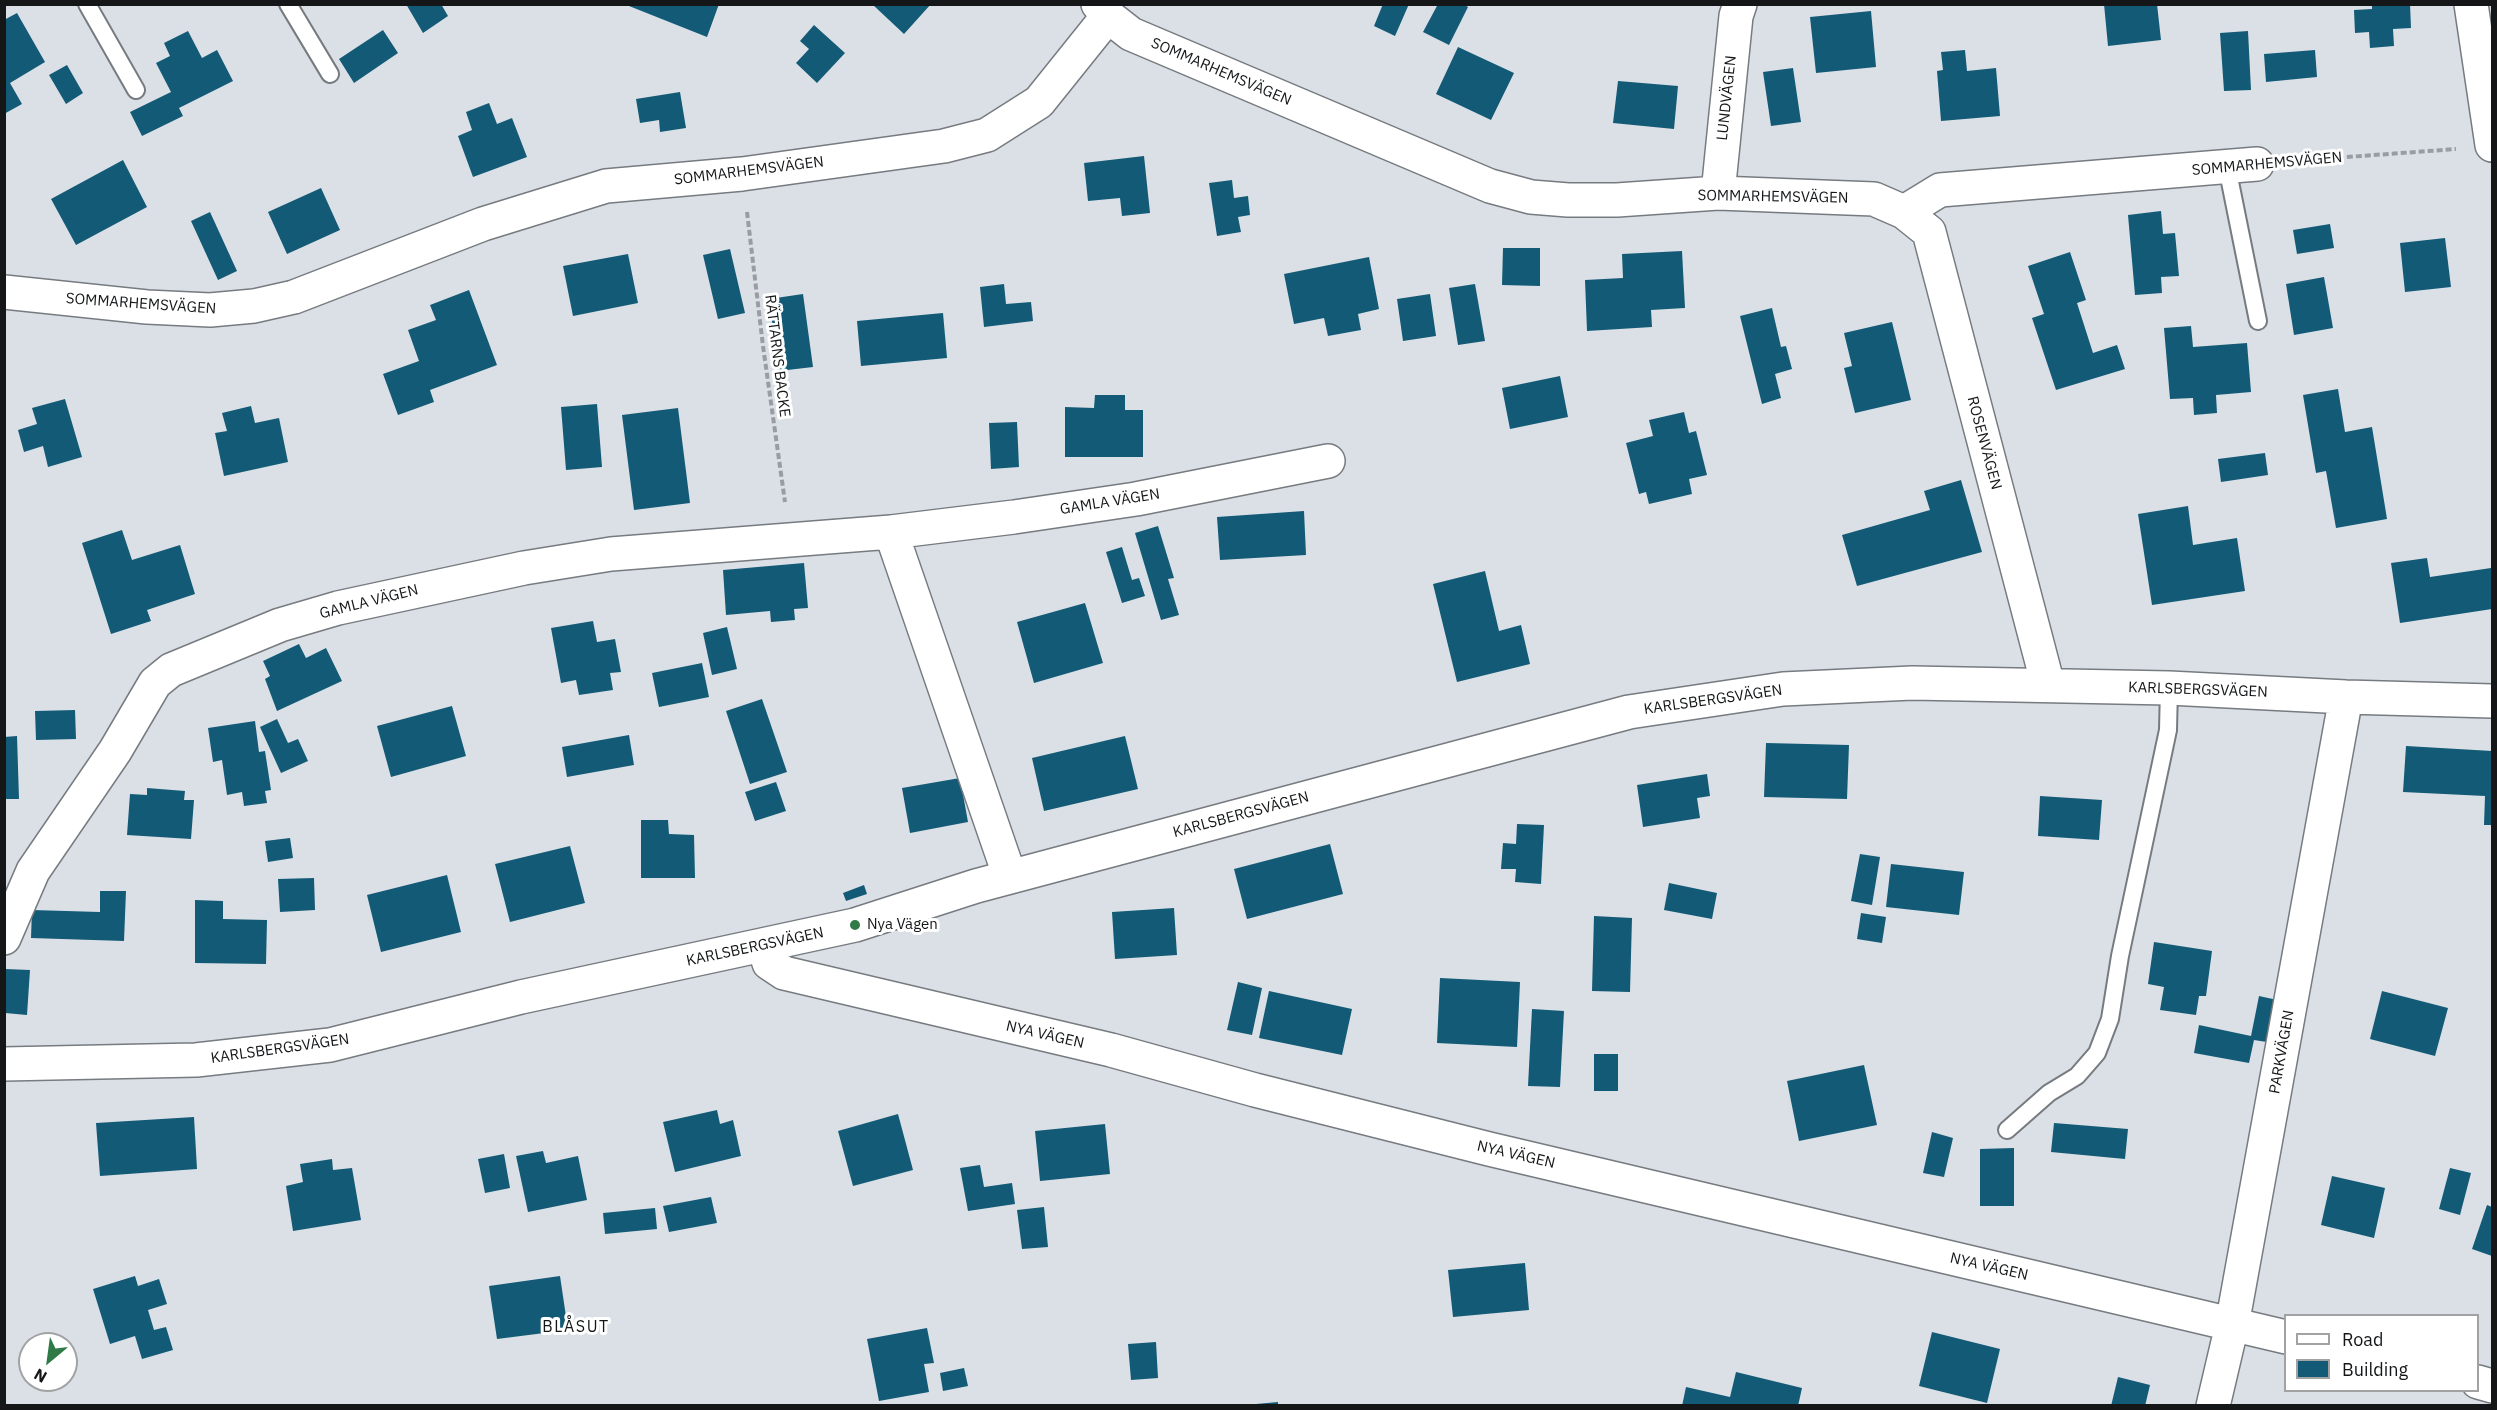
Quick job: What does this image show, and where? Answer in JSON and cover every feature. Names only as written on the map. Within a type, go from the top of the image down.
[{"type":"street","name":"LUNDVÄGEN","points":[[1718,193],[1736,16],[1740,4]]},
{"type":"street","points":[[2471,4],[2493,144]]},
{"type":"street","name":"SOMMARHEMSVÄGEN","points":[[4,292],[147,307],[210,310],[254,306],[294,297],[483,224],[606,186],[742,174],[944,146],[987,135],[1038,102],[1103,10],[1131,34],[1490,186],[1531,197],[1617,200],[1718,193],[1874,199],[1904,212],[1940,190],[2242,166]]},
{"type":"street","name":"ROSENVÄGEN","points":[[1904,212],[1929,232],[2048,685]]},
{"type":"street","name":"GAMLA VÄGEN","points":[[4,938],[33,871],[115,751],[154,683],[171,670],[280,625],[338,608],[447,583],[611,554],[891,532],[1014,517],[1136,499],[1328,461]]},
{"type":"street","points":[[891,532],[1010,877]]},
{"type":"street","name":"KARLSBERGSVÄGEN","points":[[4,1064],[196,1060],[330,1045],[521,997],[855,925],[1010,877],[1629,711],[1784,689],[1912,683],[2169,688],[2346,697],[2493,701]]},
{"type":"street","name":"PARKVÄGEN","points":[[2213,1406],[2232,1325],[2346,697]]},
{"type":"street","name":"NYA VÄGEN","points":[[764,946],[769,963],[784,973],[1111,1050],[1255,1090],[1489,1149],[2284,1337]]},
{"type":"lane","points":[[87,4],[136,90]]},
{"type":"lane","points":[[288,4],[330,74]]},
{"type":"lane","points":[[2242,166],[2258,321]]},
{"type":"lane","points":[[2007,1130],[2049,1093],[2077,1076],[2097,1053],[2110,1019],[2120,956],[2168,729],[2169,688]]},
{"type":"path","name":"SOMMARHEMSVÄGEN","points":[[2242,166],[2457,149]]},
{"type":"path","name":"RÄTTARNS BACKE","points":[[742,174],[775,441],[792,541]]},
{"type":"building","points":[[406,4],[441,4],[448,16],[423,33]]},
{"type":"building","points":[[624,4],[719,4],[707,37]]},
{"type":"building","points":[[872,4],[931,4],[904,34]]},
{"type":"building","points":[[1383,4],[1409,4],[1395,36],[1374,26]]},
{"type":"building","points":[[1438,4],[1463,4],[1468,7],[1449,45],[1423,32]]},
{"type":"building","points":[[2104,4],[2157,4],[2161,40],[2108,46]]},
{"type":"building","points":[[2372,4],[2410,4],[2411,28],[2393,29],[2394,46],[2370,48],[2369,32],[2355,33],[2354,10],[2372,9]]},
{"type":"building","points":[[1871,11],[1876,67],[1816,73],[1810,17]]},
{"type":"building","points":[[17,13],[45,62],[10,83],[22,104],[4,114],[4,20]]},
{"type":"building","points":[[814,25],[845,53],[817,83],[796,63],[809,49],[800,41]]},
{"type":"building","points":[[383,30],[398,53],[354,83],[339,59]]},
{"type":"building","points":[[188,31],[202,58],[217,50],[233,81],[179,108],[183,116],[142,136],[130,112],[171,92],[156,63],[170,56],[164,43]]},
{"type":"building","points":[[2248,31],[2251,90],[2224,91],[2220,33]]},
{"type":"building","points":[[1458,47],[1514,73],[1491,120],[1436,94]]},
{"type":"building","points":[[1965,50],[1967,71],[1996,68],[2000,116],[1941,121],[1937,71],[1943,70],[1941,52]]},
{"type":"building","points":[[2315,50],[2317,77],[2266,82],[2264,54]]},
{"type":"building","points":[[67,65],[83,93],[66,104],[49,75]]},
{"type":"building","points":[[1793,68],[1801,122],[1771,126],[1763,72]]},
{"type":"building","points":[[1618,81],[1678,86],[1674,129],[1613,123]]},
{"type":"building","points":[[680,92],[686,128],[660,132],[659,120],[640,123],[636,99]]},
{"type":"building","points":[[489,103],[497,124],[512,118],[527,157],[473,177],[458,136],[472,130],[466,112]]},
{"type":"building","points":[[1144,156],[1150,213],[1122,216],[1120,198],[1088,201],[1084,163]]},
{"type":"building","points":[[123,160],[147,207],[76,245],[51,199]]},
{"type":"building","points":[[1232,180],[1234,198],[1248,196],[1250,215],[1238,217],[1241,232],[1217,236],[1209,183]]},
{"type":"building","points":[[321,188],[340,230],[287,254],[268,212]]},
{"type":"building","points":[[2161,211],[2163,234],[2175,233],[2179,276],[2161,277],[2162,293],[2135,295],[2128,215]]},
{"type":"building","points":[[210,212],[237,271],[218,280],[191,221]]},
{"type":"building","points":[[2330,224],[2334,248],[2297,254],[2293,230]]},
{"type":"building","points":[[2445,238],[2451,287],[2405,292],[2400,243]]},
{"type":"building","points":[[1503,248],[1540,248],[1540,286],[1502,285]]},
{"type":"building","points":[[730,249],[745,313],[718,319],[703,255]]},
{"type":"building","points":[[1682,251],[1685,308],[1651,310],[1652,327],[1587,331],[1585,280],[1623,278],[1622,254]]},
{"type":"building","points":[[2070,252],[2086,300],[2077,303],[2093,353],[2117,345],[2125,369],[2056,390],[2032,318],[2044,314],[2028,266]]},
{"type":"building","points":[[628,254],[638,303],[573,316],[563,266]]},
{"type":"building","points":[[1369,257],[1379,309],[1358,314],[1361,330],[1328,336],[1324,318],[1294,324],[1284,274]]},
{"type":"building","points":[[2324,277],[2333,328],[2294,335],[2286,284]]},
{"type":"building","points":[[1004,284],[1006,304],[1031,302],[1033,321],[984,327],[980,287]]},
{"type":"building","points":[[1475,284],[1485,341],[1458,345],[1449,288]]},
{"type":"building","points":[[469,290],[497,365],[430,390],[434,402],[398,415],[383,374],[419,361],[408,330],[436,320],[430,305]]},
{"type":"building","points":[[803,294],[813,367],[779,371],[769,299]]},
{"type":"building","points":[[1430,294],[1436,336],[1403,341],[1397,299]]},
{"type":"building","points":[[1772,308],[1781,347],[1786,346],[1792,369],[1775,374],[1781,398],[1762,404],[1740,316]]},
{"type":"building","points":[[943,313],[947,358],[861,366],[857,321]]},
{"type":"building","points":[[1892,322],[1911,400],[1855,413],[1844,368],[1852,366],[1844,333]]},
{"type":"building","points":[[2191,326],[2193,347],[2247,343],[2251,392],[2216,395],[2217,413],[2194,415],[2193,398],[2170,399],[2164,328]]},
{"type":"building","points":[[1560,376],[1568,417],[1510,429],[1502,388]]},
{"type":"building","points":[[2338,389],[2345,432],[2372,427],[2387,519],[2336,528],[2326,471],[2316,473],[2303,395]]},
{"type":"building","points":[[1095,395],[1125,395],[1125,410],[1143,410],[1143,457],[1065,457],[1065,407],[1094,408]]},
{"type":"building","points":[[65,399],[82,457],[48,467],[43,446],[24,452],[18,430],[37,424],[32,408]]},
{"type":"building","points":[[597,404],[602,467],[566,470],[561,407]]},
{"type":"building","points":[[251,406],[255,423],[279,418],[288,462],[224,476],[215,433],[227,431],[222,413]]},
{"type":"building","points":[[678,408],[690,503],[634,510],[622,415]]},
{"type":"building","points":[[1684,412],[1689,433],[1696,431],[1707,475],[1689,479],[1692,494],[1649,504],[1646,492],[1639,494],[1626,443],[1653,436],[1649,420]]},
{"type":"building","points":[[1017,422],[1019,467],[991,469],[989,423]]},
{"type":"building","points":[[2265,453],[2268,475],[2221,482],[2218,459]]},
{"type":"building","points":[[1961,480],[1982,552],[1857,586],[1842,535],[1930,510],[1924,491]]},
{"type":"building","points":[[2188,506],[2193,545],[2237,538],[2245,591],[2152,605],[2138,514]]},
{"type":"building","points":[[1304,511],[1306,555],[1220,560],[1217,517]]},
{"type":"building","points":[[1158,526],[1174,578],[1168,579],[1179,615],[1161,620],[1135,533]]},
{"type":"building","points":[[122,530],[132,560],[180,545],[195,594],[147,610],[151,621],[111,634],[82,543]]},
{"type":"building","points":[[1122,547],[1132,580],[1139,578],[1145,596],[1122,603],[1106,552]]},
{"type":"building","points":[[2427,558],[2430,577],[2491,568],[2492,609],[2400,623],[2391,563]]},
{"type":"building","points":[[804,563],[808,608],[794,609],[795,620],[771,622],[770,611],[726,615],[723,570]]},
{"type":"building","points":[[1485,571],[1499,631],[1521,625],[1530,664],[1457,682],[1433,584]]},
{"type":"building","points":[[1085,603],[1103,663],[1034,683],[1017,622]]},
{"type":"building","points":[[593,621],[597,642],[615,639],[621,672],[610,673],[613,690],[579,695],[576,680],[561,683],[551,628]]},
{"type":"building","points":[[727,627],[737,669],[712,675],[703,633]]},
{"type":"building","points":[[299,644],[306,658],[326,648],[342,681],[277,711],[265,679],[270,676],[263,661]]},
{"type":"building","points":[[702,663],[709,697],[659,707],[652,673]]},
{"type":"building","points":[[762,699],[787,772],[750,784],[726,711]]},
{"type":"building","points":[[452,706],[466,756],[391,777],[377,726]]},
{"type":"building","points":[[75,710],[76,739],[36,740],[35,711]]},
{"type":"building","points":[[277,719],[288,743],[298,739],[308,761],[281,773],[260,727]]},
{"type":"building","points":[[255,721],[259,752],[265,751],[271,790],[265,791],[267,803],[244,806],[242,792],[227,795],[222,760],[213,762],[208,728]]},
{"type":"building","points":[[629,735],[634,765],[567,777],[562,747]]},
{"type":"building","points":[[17,736],[19,799],[4,799],[4,737]]},
{"type":"building","points":[[1125,736],[1138,789],[1044,811],[1032,758]]},
{"type":"building","points":[[1766,743],[1849,745],[1847,799],[1764,797]]},
{"type":"building","points":[[2406,746],[2492,751],[2492,825],[2484,825],[2485,796],[2403,792]]},
{"type":"building","points":[[1707,774],[1710,796],[1697,798],[1700,818],[1643,827],[1637,785]]},
{"type":"building","points":[[960,778],[968,822],[910,833],[902,788]]},
{"type":"building","points":[[776,782],[786,811],[755,821],[745,792]]},
{"type":"building","points":[[147,788],[185,791],[184,800],[194,800],[191,839],[127,835],[130,794],[147,795]]},
{"type":"building","points":[[2040,796],[2102,800],[2099,840],[2038,836]]},
{"type":"building","points":[[641,820],[668,820],[669,834],[694,835],[695,878],[641,878]]},
{"type":"building","points":[[1517,824],[1544,825],[1541,884],[1515,882],[1516,869],[1501,869],[1503,843],[1516,844]]},
{"type":"building","points":[[290,838],[293,858],[268,862],[265,841]]},
{"type":"building","points":[[1330,844],[1343,894],[1247,919],[1234,869]]},
{"type":"building","points":[[570,846],[585,903],[510,922],[495,864]]},
{"type":"building","points":[[1860,854],[1880,857],[1872,905],[1851,901]]},
{"type":"building","points":[[1891,864],[1964,872],[1959,915],[1886,907]]},
{"type":"building","points":[[447,875],[461,932],[381,952],[367,895]]},
{"type":"building","points":[[314,878],[315,910],[280,912],[278,879]]},
{"type":"building","points":[[1669,883],[1717,893],[1712,919],[1664,910]]},
{"type":"building","points":[[864,885],[867,894],[846,901],[843,893]]},
{"type":"building","points":[[100,891],[126,891],[124,941],[31,938],[32,910],[100,912]]},
{"type":"building","points":[[195,900],[223,901],[223,919],[267,920],[266,964],[195,963]]},
{"type":"building","points":[[1174,908],[1177,955],[1115,959],[1112,912]]},
{"type":"building","points":[[1861,913],[1886,917],[1882,943],[1857,939]]},
{"type":"building","points":[[1594,916],[1632,918],[1630,992],[1592,991]]},
{"type":"building","points":[[2154,942],[2212,951],[2206,996],[2199,996],[2196,1015],[2160,1010],[2164,987],[2148,984]]},
{"type":"building","points":[[5,969],[30,970],[27,1015],[5,1013]]},
{"type":"building","points":[[1440,978],[1520,982],[1517,1047],[1437,1043]]},
{"type":"building","points":[[1238,982],[1262,988],[1252,1035],[1227,1030]]},
{"type":"building","points":[[1269,991],[1352,1009],[1342,1055],[1259,1038]]},
{"type":"building","points":[[2382,991],[2448,1008],[2435,1056],[2370,1039]]},
{"type":"building","points":[[2259,996],[2282,1001],[2273,1043],[2254,1040],[2249,1063],[2194,1053],[2199,1025],[2251,1036]]},
{"type":"building","points":[[1532,1009],[1564,1011],[1560,1087],[1528,1086]]},
{"type":"building","points":[[1594,1054],[1618,1054],[1618,1091],[1594,1091]]},
{"type":"building","points":[[1864,1065],[1877,1125],[1799,1141],[1787,1081]]},
{"type":"building","points":[[717,1110],[720,1124],[733,1120],[741,1156],[675,1172],[663,1122]]},
{"type":"building","points":[[898,1114],[913,1170],[853,1186],[838,1131]]},
{"type":"building","points":[[194,1117],[197,1169],[100,1176],[96,1123]]},
{"type":"building","points":[[2054,1123],[2128,1129],[2125,1159],[2051,1152]]},
{"type":"building","points":[[1105,1124],[1110,1174],[1040,1181],[1035,1131]]},
{"type":"building","points":[[1932,1132],[1953,1138],[1944,1177],[1923,1173]]},
{"type":"building","points":[[2014,1148],[2014,1206],[1980,1206],[1980,1149]]},
{"type":"building","points":[[543,1151],[546,1163],[578,1156],[587,1200],[528,1212],[516,1156]]},
{"type":"building","points":[[504,1154],[510,1188],[485,1193],[478,1159]]},
{"type":"building","points":[[332,1159],[333,1170],[352,1168],[361,1220],[293,1231],[286,1186],[303,1182],[300,1164]]},
{"type":"building","points":[[980,1165],[984,1187],[1012,1183],[1015,1204],[968,1211],[960,1168]]},
{"type":"building","points":[[2450,1168],[2471,1173],[2460,1215],[2439,1209]]},
{"type":"building","points":[[2332,1176],[2385,1188],[2374,1238],[2321,1225]]},
{"type":"building","points":[[711,1197],[717,1223],[669,1232],[663,1206]]},
{"type":"building","points":[[2487,1205],[2492,1207],[2492,1256],[2472,1249]]},
{"type":"building","points":[[1044,1207],[1048,1247],[1022,1249],[1017,1210]]},
{"type":"building","points":[[655,1208],[657,1229],[605,1234],[603,1213]]},
{"type":"building","points":[[1525,1263],[1529,1310],[1453,1317],[1448,1270]]},
{"type":"building","points":[[135,1276],[138,1286],[159,1279],[167,1304],[148,1310],[154,1330],[166,1327],[173,1350],[142,1359],[135,1336],[110,1344],[93,1289]]},
{"type":"building","points":[[560,1276],[568,1330],[497,1339],[489,1286]]},
{"type":"building","points":[[927,1328],[934,1363],[924,1364],[929,1392],[879,1401],[867,1339]]},
{"type":"building","points":[[1932,1332],[2000,1349],[1987,1403],[1919,1386]]},
{"type":"building","points":[[1156,1342],[1158,1378],[1131,1380],[1128,1344]]},
{"type":"building","points":[[964,1368],[968,1386],[943,1391],[940,1373]]},
{"type":"building","points":[[1736,1372],[1802,1388],[1798,1406],[1682,1406],[1686,1387],[1730,1397]]},
{"type":"building","points":[[2118,1377],[2150,1385],[2145,1406],[2111,1406]]},
{"type":"building","points":[[1278,1402],[1278,1406],[1256,1406],[1256,1404]]},
{"type":"place","name":"Nya Vägen","points":[[855,925]]},
{"type":"district","name":"BLÅSUT","points":[[576,1327]]}]
